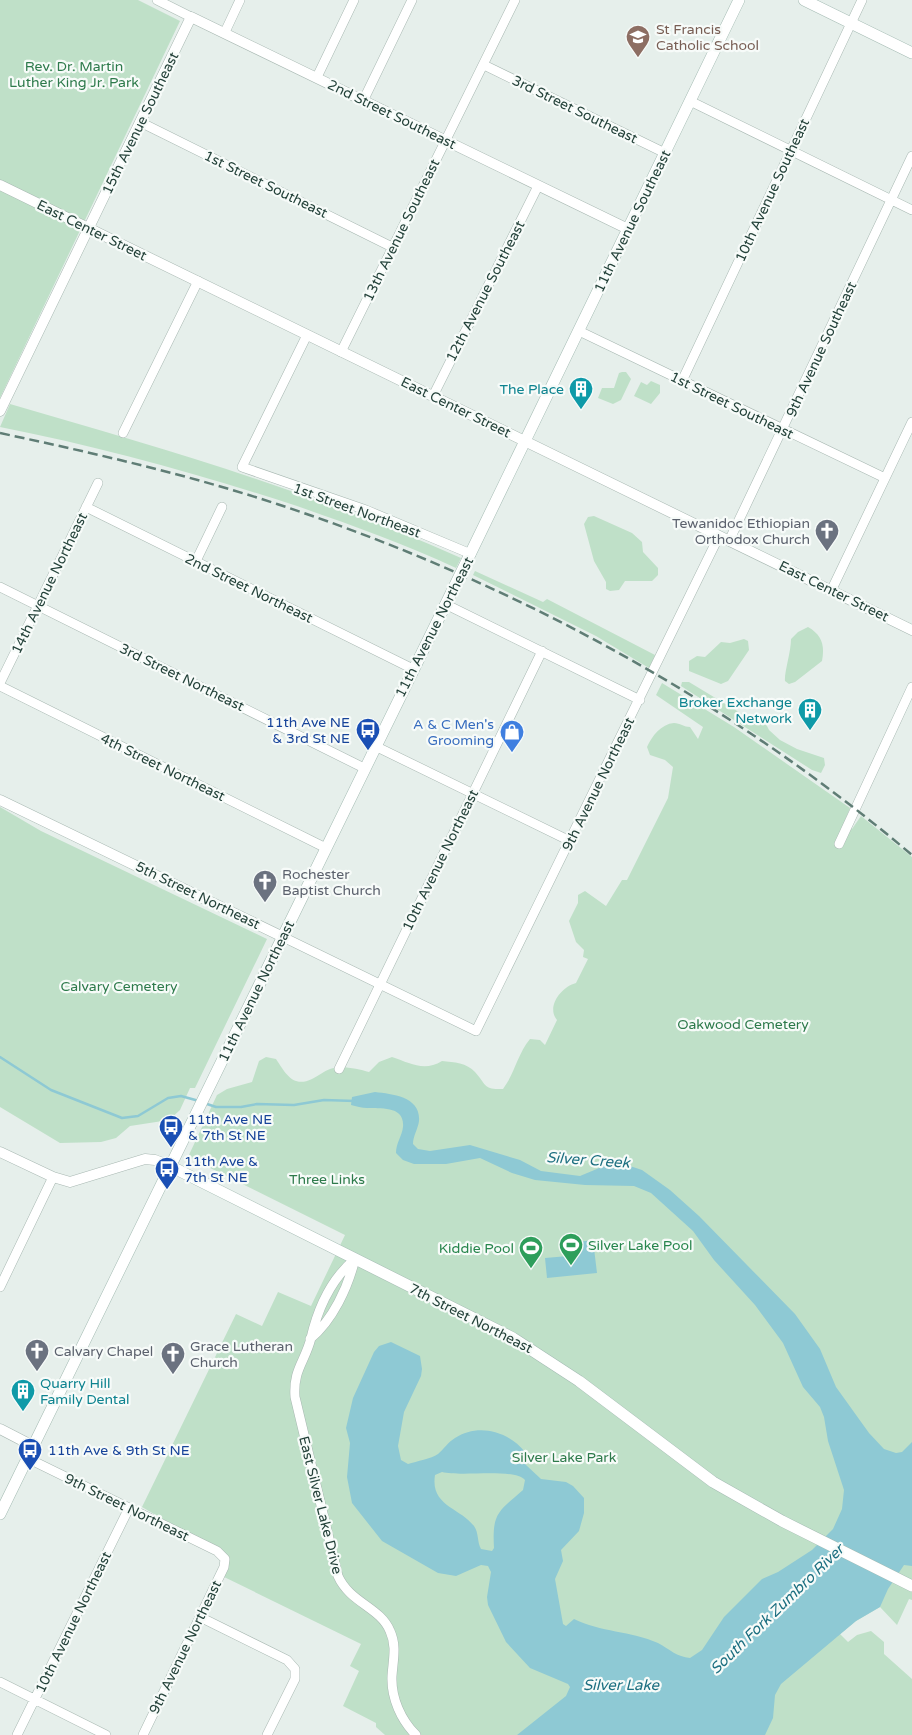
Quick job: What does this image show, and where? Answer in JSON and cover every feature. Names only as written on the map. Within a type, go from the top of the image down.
[{"type":"main road","name":"11th Avenue Southeast","points":[[525,441],[739,0]]},
{"type":"main road","points":[[804,0],[912,53]]},
{"type":"main road","name":"11th Avenue Northeast","points":[[0,1514],[525,441]]},
{"type":"main road","name":"7th Street Northeast","points":[[170,1166],[534,1350],[599,1396],[704,1476],[746,1502],[814,1538],[912,1586]]},
{"type":"street","name":"2nd Street Southeast","points":[[157,0],[628,229]]},
{"type":"street","points":[[225,32],[240,0]]},
{"type":"street","points":[[317,77],[354,0]]},
{"type":"street","points":[[364,99],[412,0]]},
{"type":"street","name":"13th Avenue Southeast","points":[[341,352],[515,0]]},
{"type":"street","name":"10th Avenue Southeast","points":[[682,381],[862,0]]},
{"type":"street","name":"15th Avenue Southeast","points":[[0,411],[191,17]]},
{"type":"street","name":"3rd Street Southeast","points":[[484,65],[665,153]]},
{"type":"street","points":[[690,100],[912,210]]},
{"type":"street","name":"1st Street Southeast","points":[[140,122],[392,247]]},
{"type":"street","name":"9th Avenue Southeast","points":[[729,541],[912,156]]},
{"type":"street","name":"East Center Street","points":[[0,185],[729,541],[832,589],[912,630]]},
{"type":"street","name":"12th Avenue Southeast","points":[[433,396],[538,186]]},
{"type":"street","points":[[123,433],[198,281]]},
{"type":"street","name":"1st Street Southeast","points":[[579,331],[885,478]]},
{"type":"street","name":"1st Street Northeast","points":[[308,335],[242,468],[366,510],[470,554]]},
{"type":"street","points":[[832,589],[912,422]]},
{"type":"street","name":"14th Avenue Northeast","points":[[0,684],[98,483]]},
{"type":"street","name":"2nd Street Northeast","points":[[86,507],[412,669]]},
{"type":"street","points":[[196,561],[222,507]]},
{"type":"street","name":"9th Avenue Northeast","points":[[476,1031],[719,536]]},
{"type":"street","name":"3rd Street Northeast","points":[[0,587],[364,768]]},
{"type":"street","points":[[446,604],[640,700]]},
{"type":"street","name":"10th Avenue Northeast","points":[[339,1070],[542,651]]},
{"type":"street","name":"4th Street Northeast","points":[[0,684],[326,848]]},
{"type":"street","points":[[839,844],[912,688]]},
{"type":"street","points":[[375,746],[570,841]]},
{"type":"street","name":"5th Street Northeast","points":[[0,800],[476,1031]]},
{"type":"street","name":"7th Street Northeast","points":[[0,1152],[63,1181],[78,1180],[145,1159],[155,1160],[170,1166]]},
{"type":"street","points":[[0,1288],[3,1275],[53,1177]]},
{"type":"street","name":"East Silver Lake Drive","points":[[355,1259],[351,1275],[330,1317],[320,1332],[310,1339],[296,1374],[295,1397],[335,1567],[347,1591],[383,1620],[391,1632],[395,1648],[392,1678],[394,1696],[405,1723],[416,1735]]},
{"type":"street","points":[[0,1429],[33,1446]]},
{"type":"street","name":"9th Street Northeast","points":[[27,1458],[217,1551],[225,1559]]},
{"type":"street","name":"10th Avenue Northeast","points":[[17,1735],[129,1508]]},
{"type":"street","name":"9th Avenue Northeast","points":[[142,1735],[224,1567],[225,1559]]},
{"type":"street","points":[[200,1617],[287,1660],[295,1669],[295,1679],[267,1735]]},
{"type":"street","points":[[0,1682],[106,1735]]},
{"type":"green space","name":"Rev. Dr. Martin Luther King Jr. Park","points":[[0,0],[138,0],[180,21],[0,398]]},
{"type":"green space","points":[[626,372],[631,379],[621,400],[613,404],[598,398],[602,388],[614,388],[619,373]]},
{"type":"green space","points":[[651,381],[660,385],[660,393],[651,404],[634,396],[641,382],[647,385]]},
{"type":"green space","points":[[10,404],[125,437],[295,492],[461,558],[456,568],[378,535],[260,494],[113,452],[0,427]]},
{"type":"green space","points":[[594,516],[632,533],[642,542],[643,552],[658,568],[658,575],[652,581],[625,581],[619,590],[610,591],[606,589],[606,582],[594,561],[584,524],[588,517]]},
{"type":"green space","points":[[475,571],[543,602],[547,599],[655,655],[649,668],[596,636],[473,575]]},
{"type":"green space","points":[[808,627],[817,633],[823,645],[822,661],[795,682],[789,684],[785,681],[785,677],[791,639],[798,632]]},
{"type":"green space","points":[[744,639],[748,641],[749,650],[728,681],[721,684],[689,671],[689,661],[697,656],[705,657],[721,642],[730,643]]},
{"type":"green space","points":[[682,682],[689,682],[742,714],[756,716],[764,720],[769,730],[780,740],[797,749],[824,758],[825,765],[821,773],[812,770],[681,686]]},
{"type":"green space","name":"Silver Lake Park","points":[[662,683],[734,727],[850,808],[844,823],[852,829],[861,816],[912,857],[912,1600],[909,1599],[897,1625],[880,1607],[856,1621],[840,1634],[848,1642],[857,1635],[871,1631],[884,1642],[884,1654],[912,1679],[912,1735],[385,1735],[376,1727],[376,1723],[343,1706],[359,1671],[350,1666],[361,1644],[220,1575],[224,1567],[217,1551],[142,1507],[236,1314],[262,1326],[278,1292],[311,1306],[345,1235],[188,1157],[217,1095],[227,1089],[252,1082],[259,1061],[266,1057],[276,1059],[291,1078],[300,1082],[312,1079],[330,1069],[339,1067],[369,1072],[379,1062],[392,1057],[423,1066],[429,1066],[442,1061],[460,1064],[472,1069],[486,1086],[492,1089],[503,1089],[530,1039],[540,1040],[545,1045],[557,1020],[553,1009],[557,998],[570,985],[576,983],[588,959],[583,957],[584,950],[576,942],[569,921],[578,903],[578,895],[585,891],[606,906],[622,880],[627,880],[668,798],[673,767],[665,760],[650,755],[647,747],[649,743],[658,731],[669,724],[676,723],[690,727],[698,739],[703,727],[656,695]]},
{"type":"green space","name":"Calvary Cemetery","points":[[0,807],[41,831],[267,939],[195,1088],[190,1088],[180,1110],[169,1120],[130,1126],[116,1138],[101,1142],[60,1143],[0,1107]]},
{"type":"water","name":"Silver Lake","points":[[375,1092],[390,1094],[411,1102],[416,1107],[418,1113],[419,1121],[413,1144],[418,1149],[430,1151],[470,1145],[520,1160],[541,1171],[580,1176],[604,1166],[627,1165],[642,1170],[670,1190],[699,1216],[795,1314],[820,1349],[836,1387],[869,1433],[884,1449],[896,1453],[902,1452],[912,1442],[912,1566],[904,1565],[888,1589],[880,1607],[856,1621],[781,1684],[775,1695],[773,1718],[765,1735],[517,1735],[566,1696],[570,1687],[568,1684],[530,1668],[506,1642],[488,1605],[487,1597],[491,1572],[488,1566],[481,1565],[456,1576],[438,1573],[382,1541],[352,1503],[347,1477],[350,1443],[346,1428],[353,1398],[374,1352],[379,1346],[391,1342],[420,1356],[421,1376],[404,1412],[398,1446],[401,1460],[408,1464],[432,1457],[438,1454],[450,1441],[464,1433],[473,1431],[483,1430],[501,1434],[510,1439],[525,1452],[526,1465],[541,1479],[566,1482],[573,1486],[584,1498],[584,1513],[579,1531],[561,1550],[563,1561],[555,1579],[563,1624],[566,1626],[574,1619],[594,1627],[648,1639],[677,1654],[690,1658],[702,1650],[724,1617],[762,1579],[778,1572],[812,1550],[833,1529],[842,1509],[844,1490],[828,1441],[824,1417],[820,1407],[803,1387],[783,1343],[755,1305],[714,1260],[693,1231],[651,1193],[634,1186],[585,1185],[535,1180],[512,1173],[480,1158],[446,1164],[414,1164],[403,1160],[396,1153],[403,1127],[403,1120],[400,1115],[391,1110],[351,1105],[352,1097]],"holes":[[[442,1472],[510,1474],[525,1480],[523,1490],[498,1514],[494,1527],[494,1548],[492,1551],[481,1549],[474,1526],[437,1494],[435,1475]]]},
{"type":"water","name":"Silver Lake Pool","points":[[593,1240],[597,1273],[547,1278],[545,1258],[580,1255],[578,1242]]},
{"type":"waterway","name":"Silver Creek","points":[[0,1057],[51,1090],[122,1118],[138,1116],[168,1098],[181,1096],[199,1101]]},
{"type":"waterway","name":"Silver Creek","points":[[204,1103],[216,1107],[241,1107],[257,1104],[294,1105],[324,1100],[355,1101]]},
{"type":"railway","points":[[0,433],[105,456],[243,493],[362,534],[447,568],[530,607],[611,649],[690,695],[767,744],[841,798],[912,855]]},
{"type":"place","name":"St Francis Catholic School","points":[[638,58]]},
{"type":"place","name":"The Place","points":[[581,410]]},
{"type":"place","name":"Tewanidoc Ethiopian Orthodox Church","points":[[827,552]]},
{"type":"place","name":"Broker Exchange Network","points":[[810,731]]},
{"type":"place","name":"11th Ave NE & 3rd St NE","points":[[368,751]]},
{"type":"place","name":"A & C Men's Grooming","points":[[512,753]]},
{"type":"place","name":"Rochester Baptist Church","points":[[265,903]]},
{"type":"place","name":"11th Ave NE & 7th St NE","points":[[171,1148]]},
{"type":"place","name":"11th Ave & 7th St NE","points":[[167,1190]]},
{"type":"place","name":"Silver Lake Pool","points":[[571,1266]]},
{"type":"place","name":"Kiddie Pool","points":[[531,1269]]},
{"type":"place","name":"Calvary Chapel","points":[[37,1372]]},
{"type":"place","name":"Grace Lutheran Church","points":[[173,1375]]},
{"type":"place","name":"Quarry Hill Family Dental","points":[[23,1412]]},
{"type":"place","name":"11th Ave & 9th St NE","points":[[30,1471]]},
{"type":"park label","name":"Oakwood Cemetery","points":[[743,1024]]},
{"type":"park label","name":"Three Links","points":[[327,1179]]},
{"type":"water label","name":"South Fork Zumbro River","points":[[777,1609]]}]
